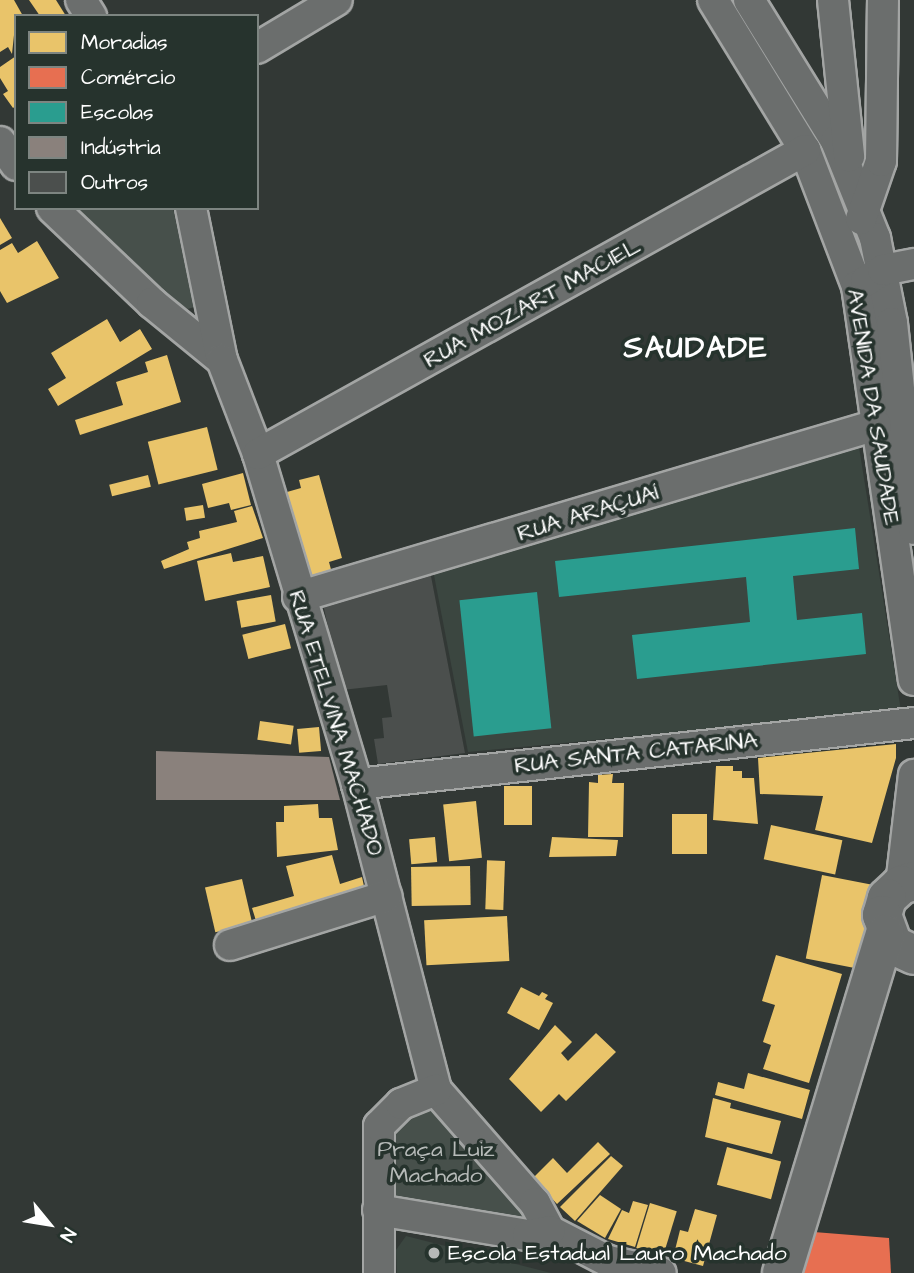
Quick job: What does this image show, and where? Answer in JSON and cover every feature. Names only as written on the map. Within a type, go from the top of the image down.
[{"type":"street","points":[[259,47],[337,0]]},
{"type":"street","name":"AVENIDA DA SAUDADE","points":[[713,0],[805,150],[831,211],[857,286],[914,680]]},
{"type":"street","name":"AVENIDA DA SAUDADE","points":[[749,0],[851,172],[866,209],[883,270],[914,529]]},
{"type":"street","points":[[831,211],[851,172],[832,0]]},
{"type":"street","points":[[845,254],[866,209],[881,161],[883,0]]},
{"type":"street","points":[[0,142],[14,162]]},
{"type":"street","name":"RUA MOZART MACIEL","points":[[258,454],[805,150]]},
{"type":"street","points":[[54,210],[142,294],[222,359]]},
{"type":"street","name":"RUA ETELVINA MACHADO","points":[[191,210],[222,359],[258,454],[298,597],[357,784],[436,1090]]},
{"type":"street","points":[[857,286],[883,270],[914,264]]},
{"type":"street","name":"RUA ARAÇUAÍ","points":[[298,597],[876,425]]},
{"type":"street","name":"RUA SANTA CATARINA","points":[[357,784],[914,723]]},
{"type":"street","points":[[782,1273],[900,944],[882,915],[887,898],[907,883],[914,775]]},
{"type":"street","points":[[230,944],[386,896]]},
{"type":"street","points":[[379,1273],[379,1126],[401,1104],[436,1090],[535,1203],[550,1231],[607,1267],[661,1273]]},
{"type":"street","points":[[378,1210],[528,1235],[550,1231]]},
{"type":"shaded area","points":[[859,447],[901,711],[468,752],[433,570]]},
{"type":"shaded area","name":"Escola Estadual Lauro Machado","points":[[406,1236],[551,1273],[397,1273],[396,1250]]},
{"type":"green space","points":[[75,210],[173,210],[194,307],[188,309],[175,301]]},
{"type":"green space","name":"Praça Luiz Machado","points":[[435,1103],[538,1222],[393,1198],[393,1132],[397,1122]]},
{"type":"building: Moradias","points":[[0,0],[14,0],[22,14],[14,14],[12,54],[8,47],[0,52]]},
{"type":"building: Moradias","points":[[29,0],[56,0],[65,14],[39,14]]},
{"type":"building: Moradias","points":[[14,57],[13,108],[3,94],[8,91],[0,78],[0,67]]},
{"type":"building: Moradias","points":[[0,218],[12,238],[0,245]]},
{"type":"building: Moradias","points":[[37,241],[59,278],[7,303],[0,291],[0,250],[12,243],[18,253]]},
{"type":"building: Moradias","points":[[107,319],[120,342],[140,329],[152,349],[58,406],[48,389],[66,378],[51,353]]},
{"type":"building: Moradias","points":[[167,355],[181,402],[80,435],[75,420],[123,405],[116,382],[148,372],[145,362]]},
{"type":"building: Moradias","points":[[207,427],[218,470],[158,484],[148,442]]},
{"type":"building: Moradias","points":[[243,473],[251,505],[231,510],[229,503],[208,508],[202,484]]},
{"type":"building: Moradias","points":[[148,475],[151,487],[112,496],[109,485]]},
{"type":"building: Moradias","points":[[319,475],[342,558],[329,562],[333,577],[312,583],[287,492],[301,488],[299,480]]},
{"type":"building: Moradias","points":[[203,505],[205,518],[186,521],[184,508]]},
{"type":"building: Moradias","points":[[252,506],[263,538],[164,569],[161,561],[189,549],[187,542],[200,538],[199,531],[237,522],[234,511]]},
{"type":"building: Moradias","points":[[231,553],[233,562],[263,556],[270,587],[205,601],[197,561]]},
{"type":"building: Moradias","points":[[271,595],[276,622],[241,628],[237,601]]},
{"type":"building: Moradias","points":[[285,624],[291,648],[248,659],[242,635]]},
{"type":"building: Moradias","points":[[260,721],[294,726],[291,745],[257,740]]},
{"type":"building: Moradias","points":[[319,727],[321,751],[299,753],[297,729]]},
{"type":"building: Moradias","points":[[896,744],[896,758],[872,843],[815,830],[823,796],[760,794],[758,758]]},
{"type":"building: Moradias","points":[[716,766],[733,766],[733,771],[742,771],[742,778],[754,778],[758,824],[713,820]]},
{"type":"building: Moradias","points":[[613,774],[612,783],[624,783],[623,837],[588,837],[589,782],[598,783],[598,775]]},
{"type":"building: Moradias","points":[[504,786],[532,786],[532,825],[504,825]]},
{"type":"building: Moradias","points":[[476,801],[482,858],[449,861],[443,804]]},
{"type":"building: Moradias","points":[[318,804],[319,818],[332,818],[338,850],[277,857],[276,822],[284,822],[284,806]]},
{"type":"building: Moradias","points":[[672,814],[707,814],[707,854],[672,854]]},
{"type":"building: Moradias","points":[[771,825],[842,840],[835,874],[764,859]]},
{"type":"building: Moradias","points":[[435,837],[437,862],[411,864],[409,839]]},
{"type":"building: Moradias","points":[[552,837],[618,840],[616,856],[549,857]]},
{"type":"building: Moradias","points":[[332,855],[340,884],[362,877],[365,891],[257,924],[252,908],[294,896],[286,866]]},
{"type":"building: Moradias","points":[[487,860],[505,861],[503,910],[485,909]]},
{"type":"building: Moradias","points":[[470,866],[471,905],[412,906],[411,867]]},
{"type":"building: Moradias","points":[[822,875],[880,886],[864,970],[806,958]]},
{"type":"building: Moradias","points":[[242,879],[252,924],[215,932],[205,888]]},
{"type":"building: Moradias","points":[[507,916],[509,961],[426,965],[424,920]]},
{"type":"building: Moradias","points":[[776,955],[842,974],[809,1083],[763,1069],[771,1045],[763,1042],[775,1005],[762,1001]]},
{"type":"building: Moradias","points":[[521,987],[539,996],[542,992],[548,995],[545,999],[553,1003],[539,1030],[507,1013]]},
{"type":"building: Moradias","points":[[555,1025],[572,1042],[561,1053],[568,1061],[596,1033],[616,1052],[566,1101],[559,1094],[541,1112],[509,1079]]},
{"type":"building: Moradias","points":[[748,1073],[810,1090],[802,1119],[715,1095],[718,1082],[744,1089]]},
{"type":"building: Moradias","points":[[713,1098],[731,1103],[730,1108],[781,1121],[772,1154],[705,1137]]},
{"type":"building: Moradias","points":[[598,1142],[610,1154],[557,1204],[533,1178],[553,1158],[567,1173]]},
{"type":"building: Moradias","points":[[727,1147],[781,1161],[771,1199],[717,1185]]},
{"type":"building: Moradias","points":[[611,1156],[623,1166],[575,1221],[560,1207]]},
{"type":"building: Moradias","points":[[600,1195],[621,1209],[605,1238],[577,1221]]},
{"type":"building: Moradias","points":[[633,1201],[648,1205],[635,1247],[608,1239],[622,1210],[629,1213]]},
{"type":"building: Moradias","points":[[650,1203],[677,1211],[663,1256],[636,1248]]},
{"type":"building: Moradias","points":[[695,1209],[717,1215],[703,1266],[673,1258],[680,1230],[688,1232]]},
{"type":"building: Comércio","points":[[814,1232],[889,1238],[891,1273],[802,1273]]},
{"type":"building: Escolas","points":[[855,528],[859,569],[793,576],[797,620],[862,613],[866,654],[637,679],[632,635],[750,622],[746,577],[559,597],[555,561]]},
{"type":"building: Escolas","points":[[537,592],[551,728],[474,736],[459,600]]},
{"type":"building: Indústria","points":[[156,751],[329,757],[340,800],[156,800]]},
{"type":"building: Outros","points":[[430,571],[465,753],[378,764],[374,739],[384,738],[382,718],[392,717],[387,685],[342,690],[323,604]]},
{"type":"place","name":"Escola Estadual Lauro Machado","points":[[434,1253]]},
{"type":"district","name":"SAUDADE","points":[[696,348]]}]
